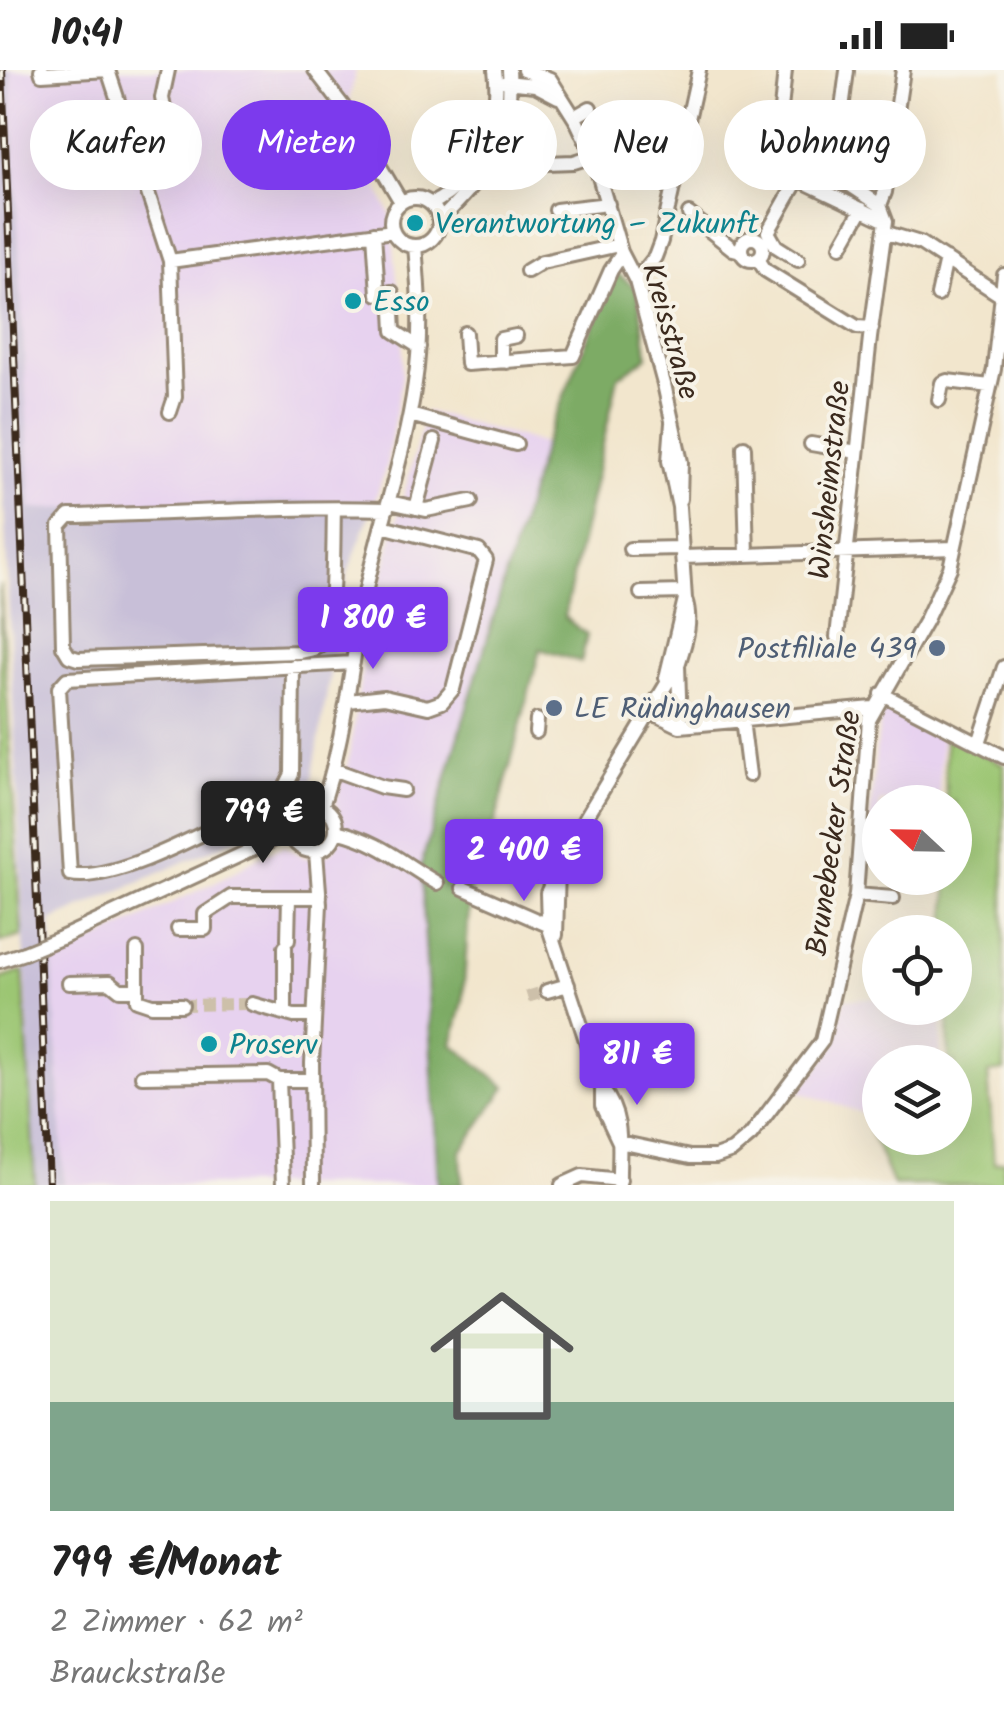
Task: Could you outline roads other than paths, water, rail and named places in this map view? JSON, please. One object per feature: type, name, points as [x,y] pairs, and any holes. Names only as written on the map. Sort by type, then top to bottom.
[{"type":"street","points":[[41,70],[42,74],[108,70],[118,100]]},
{"type":"street","points":[[162,100],[168,70]]},
{"type":"street","points":[[315,70],[337,100]]},
{"type":"street","name":"Kreisstraße","points":[[524,70],[550,79],[577,124]]},
{"type":"street","points":[[636,281],[651,263],[661,241],[699,70]]},
{"type":"street","points":[[782,100],[784,70]]},
{"type":"street","points":[[858,190],[880,205],[903,70]]},
{"type":"street","points":[[843,100],[846,71]]},
{"type":"street","points":[[502,74],[560,98]]},
{"type":"street","points":[[431,204],[444,198],[461,180],[482,149],[492,128],[502,74]]},
{"type":"street","points":[[438,221],[431,204],[417,198],[402,202],[393,212],[393,232],[402,242],[415,246],[434,235],[438,221],[488,168],[507,118],[502,74]]},
{"type":"street","points":[[798,260],[776,246],[768,232],[798,179],[862,209],[1000,294]]},
{"type":"street","points":[[391,184],[402,202]]},
{"type":"street","points":[[146,190],[170,261],[175,397],[170,412]]},
{"type":"street","name":"Kreisstraße","points":[[552,926],[547,894],[558,868],[678,665],[688,622],[679,507],[669,461],[672,423],[636,281],[621,250],[603,190]]},
{"type":"street","points":[[556,210],[608,204]]},
{"type":"street","name":"Winsheimstraße","points":[[838,637],[857,452],[887,227],[880,205]]},
{"type":"street","points":[[841,246],[862,209]]},
{"type":"street","points":[[689,214],[746,258],[758,259]]},
{"type":"street","points":[[170,261],[393,232]]},
{"type":"street","points":[[374,233],[378,294],[392,292],[394,332],[419,347]]},
{"type":"street","points":[[741,251],[744,241],[758,239],[764,251],[758,259]]},
{"type":"street","points":[[322,806],[335,770],[353,663],[410,415],[419,347],[415,246]]},
{"type":"street","points":[[532,272],[542,262],[621,250]]},
{"type":"street","name":"Kreisstraße","points":[[508,362],[576,354],[621,250]]},
{"type":"street","points":[[758,259],[765,270],[857,327],[872,328]]},
{"type":"street","points":[[938,295],[946,259]]},
{"type":"street","name":"Brunebecker Straße","points":[[619,1142],[707,1158],[732,1150],[752,1135],[822,1042],[856,894],[869,720],[942,588],[990,386],[999,371],[1000,294],[1004,275]]},
{"type":"street","points":[[465,333],[467,364],[508,362]]},
{"type":"street","points":[[508,362],[501,356],[501,339],[516,336]]},
{"type":"street","points":[[939,400],[942,383],[947,381],[990,386]]},
{"type":"street","points":[[410,415],[516,444]]},
{"type":"street","points":[[416,508],[434,441]]},
{"type":"street","points":[[810,444],[857,452]]},
{"type":"street","points":[[744,447],[747,555]]},
{"type":"street","points":[[334,508],[330,621],[325,641],[316,648],[299,652],[78,658],[70,656],[63,646],[60,526],[70,516],[388,505],[446,508],[471,501]]},
{"type":"street","points":[[348,700],[384,697],[428,707],[442,702],[453,688],[486,560],[478,550],[382,526]]},
{"type":"street","points":[[630,549],[747,555],[954,548]]},
{"type":"street","points":[[641,593],[685,595]]},
{"type":"street","name":"Kreisstraße","points":[[666,681],[685,595]]},
{"type":"street","points":[[293,666],[292,774],[285,788],[269,801],[154,857],[107,872],[70,874],[59,688],[67,679],[293,666],[353,663]]},
{"type":"street","points":[[678,665],[680,726]]},
{"type":"street","points":[[979,744],[1004,667]]},
{"type":"street","points":[[882,694],[1004,757]]},
{"type":"street","points":[[648,711],[680,726],[873,708]]},
{"type":"street","points":[[742,720],[749,774]]},
{"type":"street","points":[[335,770],[382,787],[404,790]]},
{"type":"street","points":[[312,804],[322,806],[332,814],[336,831],[330,845],[316,852],[298,846],[290,832],[291,821],[296,812],[312,804]]},
{"type":"street","points":[[336,831],[360,837],[400,856],[437,883]]},
{"type":"street","points":[[0,961],[61,938],[290,832]]},
{"type":"street","points":[[314,1185],[313,1016],[320,897],[316,852]]},
{"type":"street","points":[[462,888],[552,926],[602,1090],[602,1106],[619,1142],[614,1182],[582,1176],[562,1185]]},
{"type":"street","points":[[856,894],[894,898]]},
{"type":"street","points":[[178,930],[211,928],[204,914],[231,897],[320,897]]},
{"type":"street","points":[[285,1012],[289,897]]},
{"type":"street","points":[[137,950],[138,1000],[152,1005],[182,1005]]},
{"type":"street","points":[[69,982],[110,982],[120,990],[138,990]]},
{"type":"street","points":[[547,992],[568,986]]},
{"type":"street","points":[[252,1004],[313,1016]]},
{"type":"street","points":[[142,1076],[268,1074],[278,1080],[312,1080]]},
{"type":"street","points":[[278,1080],[283,1185]]},
{"type":"tunnel","points":[[527,997],[547,991]]},
{"type":"tunnel","points":[[182,1005],[252,1004]]},
{"type":"railway","points":[[2,70],[49,1185]]},
{"type":"place","name":"Verantwortung – Zukunft","points":[[415,223]]},
{"type":"place","name":"Esso","points":[[353,301]]},
{"type":"place","name":"Postfiliale 439","points":[[937,648]]},
{"type":"place","name":"LE Rüdinghausen","points":[[554,708]]},
{"type":"place","name":"Proserv","points":[[209,1044]]}]
